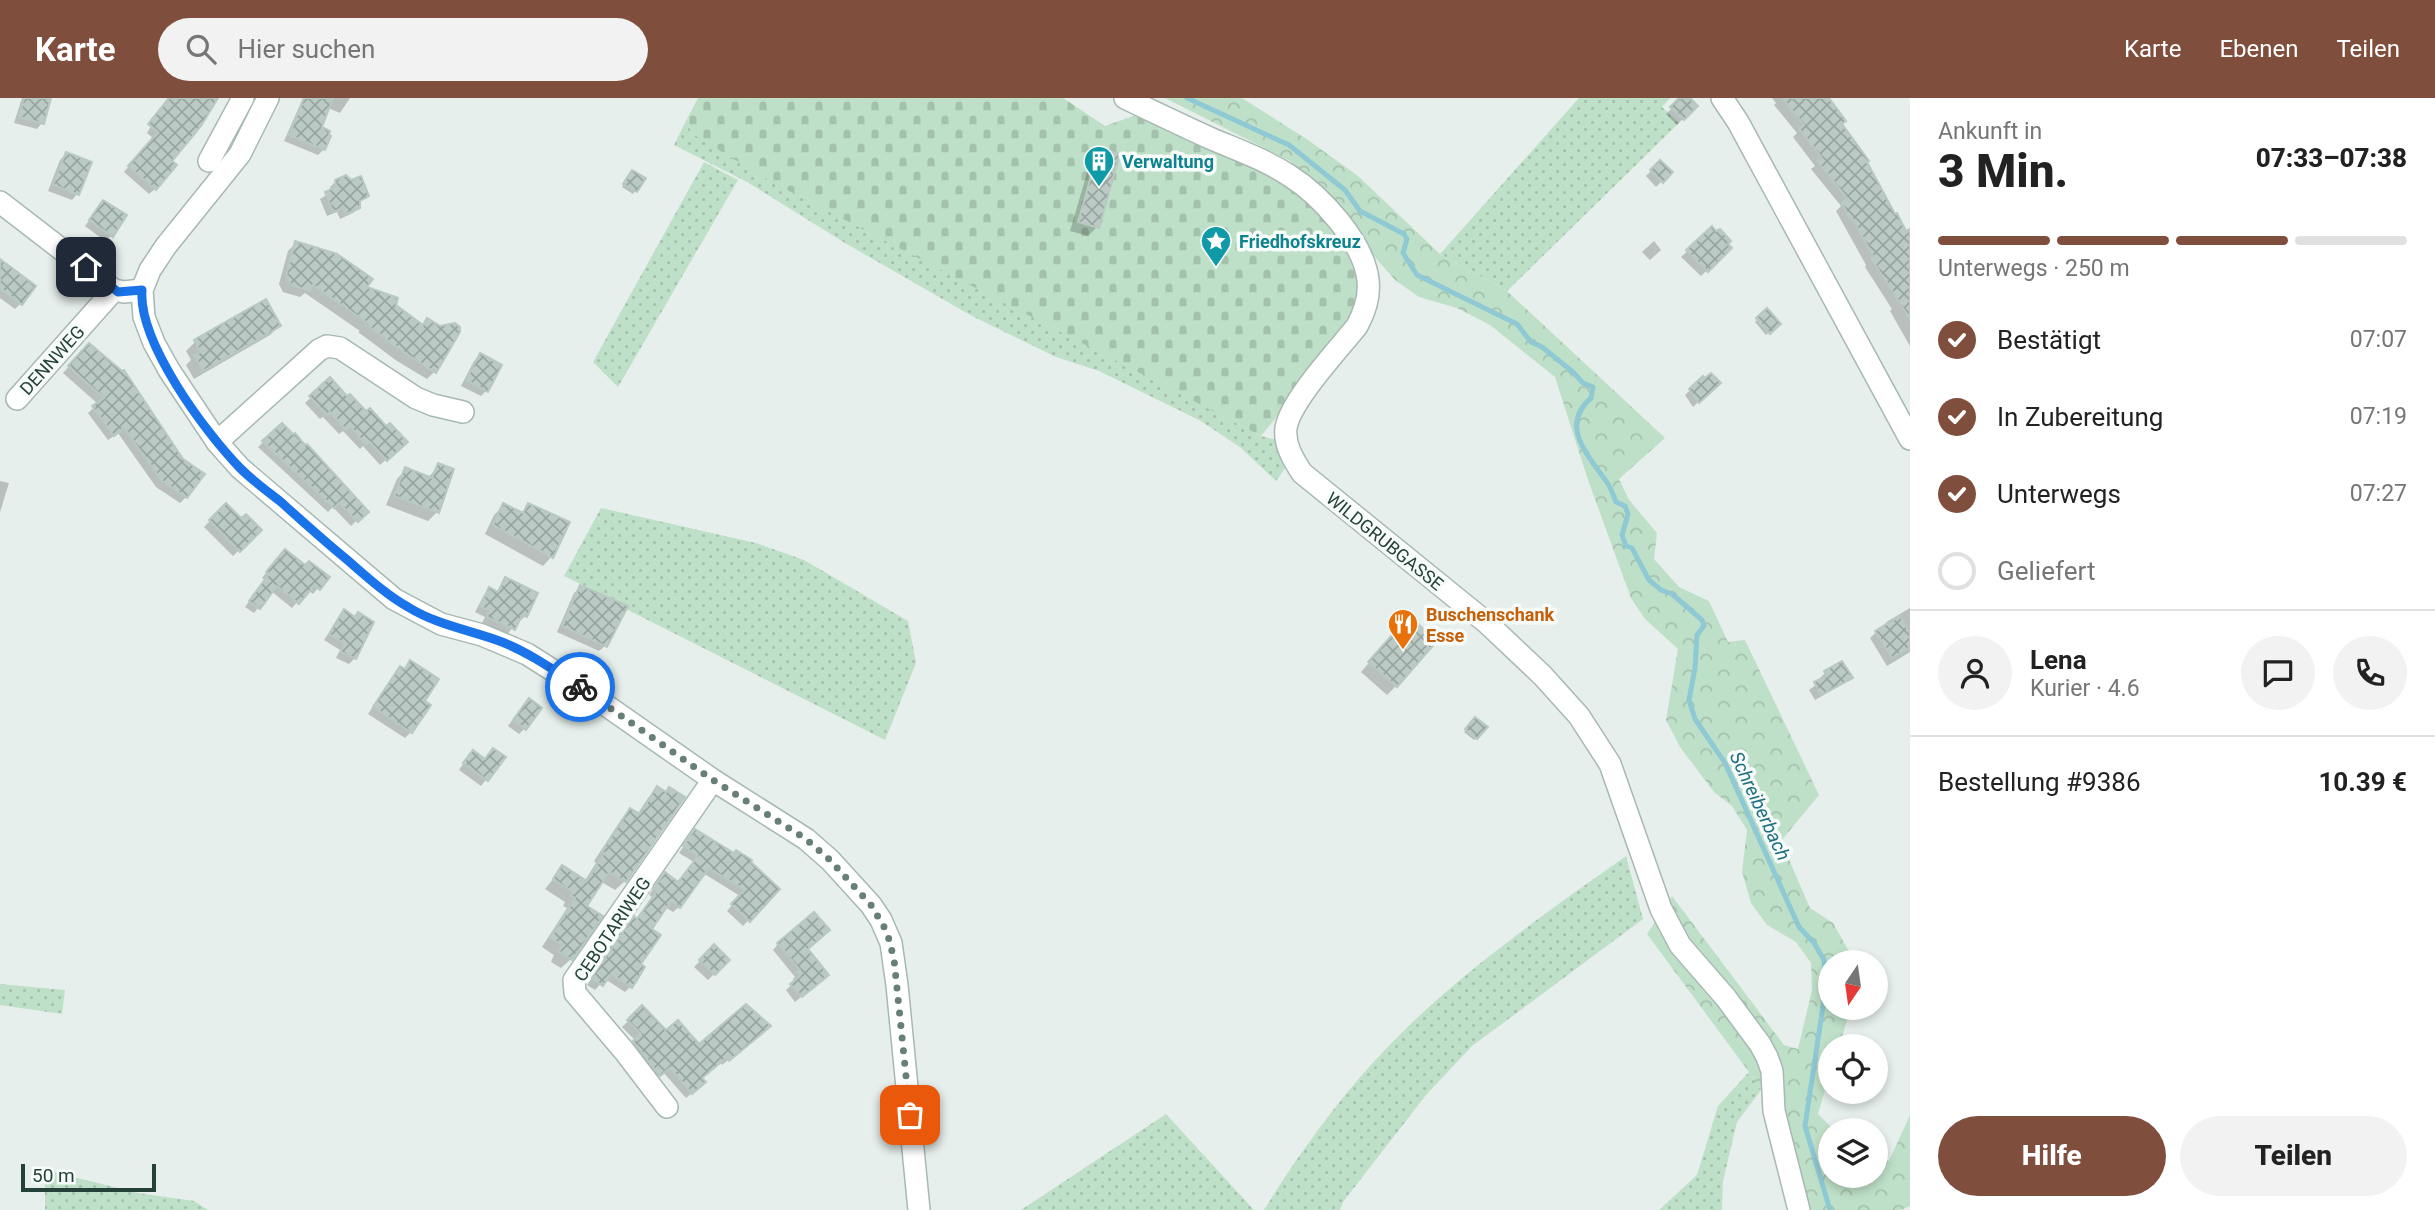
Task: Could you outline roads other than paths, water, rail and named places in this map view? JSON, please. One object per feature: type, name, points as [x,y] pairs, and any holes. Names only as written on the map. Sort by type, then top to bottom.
[{"type":"street","points":[[209,161],[243,98]]},
{"type":"street","points":[[268,98],[240,155],[166,246],[150,270],[142,290],[144,317],[169,370],[217,442],[254,481],[394,599],[442,624],[482,635],[527,654],[587,692],[713,780],[806,839],[871,905],[887,932],[897,985],[919,1210]]},
{"type":"street","name":"WILDGRUBGASSE","points":[[1125,98],[1291,176],[1319,200],[1352,239],[1368,279],[1364,313],[1357,326],[1293,408],[1286,428],[1289,452],[1302,472],[1487,623],[1543,676],[1580,716],[1611,764],[1661,909],[1680,945],[1726,998],[1767,1057],[1772,1071],[1774,1111],[1799,1210]]},
{"type":"street","points":[[1722,98],[1738,122],[1910,439]]},
{"type":"street","points":[[0,202],[114,290],[142,290]]},
{"type":"street","name":"DENNWEG","points":[[17,399],[114,290]]},
{"type":"street","points":[[217,442],[327,346],[340,348],[416,398],[463,412]]},
{"type":"street","name":"CEBOTARIWEG","points":[[667,1107],[575,993],[573,985],[713,780]]},
{"type":"waterway","name":"Schreiberbach","points":[[1187,98],[1289,145],[1345,190],[1360,211],[1404,234],[1407,239],[1403,253],[1417,275],[1517,324],[1531,342],[1542,347],[1583,383],[1593,387],[1591,398],[1577,419],[1580,440],[1616,502],[1625,506],[1628,514],[1622,535],[1626,546],[1632,548],[1649,580],[1661,590],[1672,594],[1702,620],[1704,626],[1697,635],[1689,700],[1695,719],[1725,763],[1799,927],[1814,943],[1824,960],[1826,986],[1805,1126],[1830,1210]]},
{"type":"place","name":"Verwaltung","points":[[1099,188]]},
{"type":"place","name":"Friedhofskreuz","points":[[1216,268]]},
{"type":"place","name":"Buschenschank Esse","points":[[1403,651]]}]
